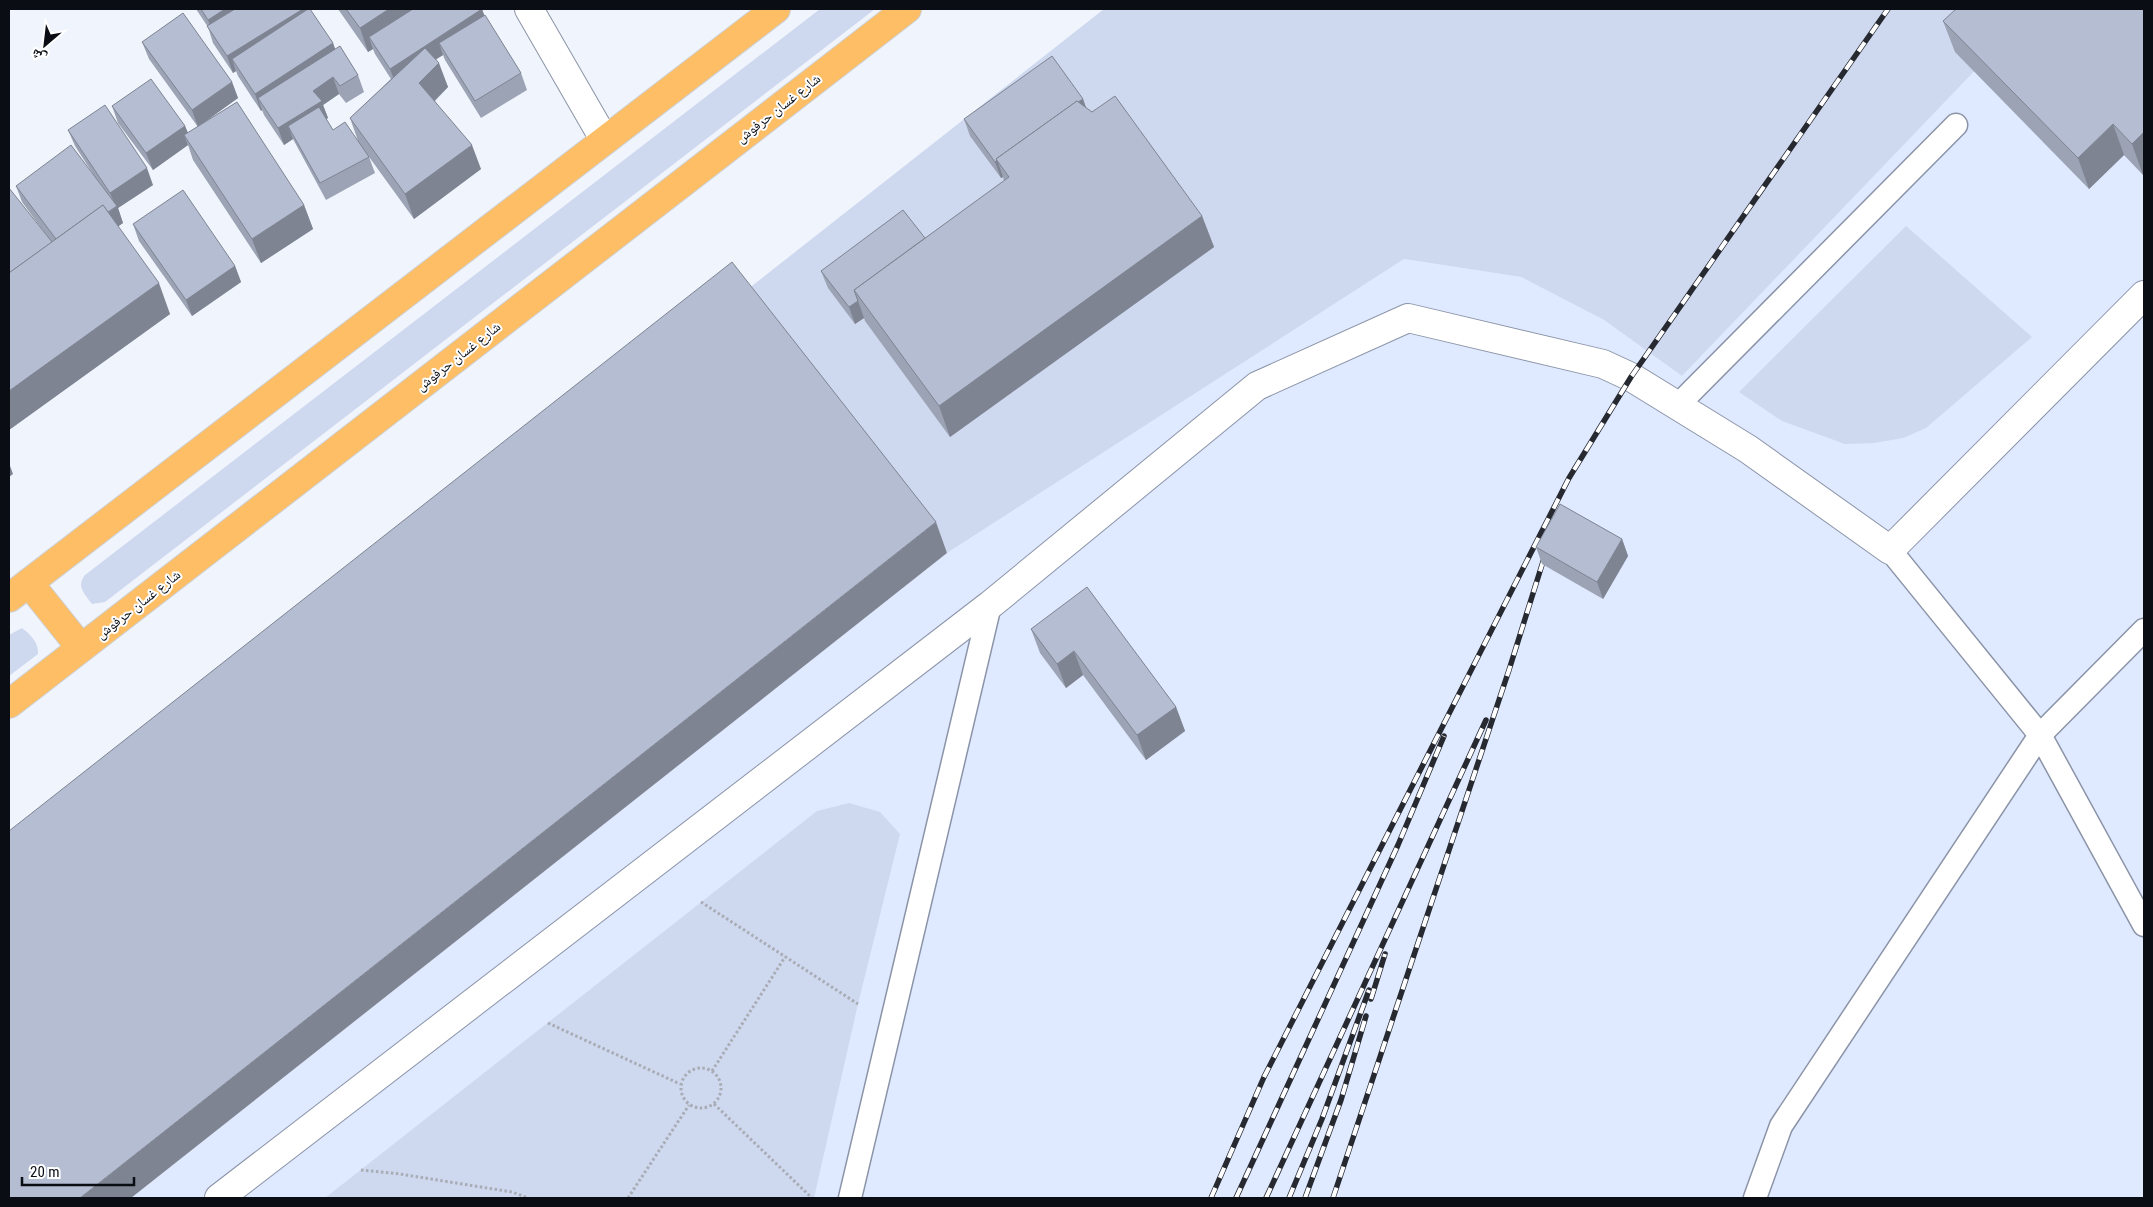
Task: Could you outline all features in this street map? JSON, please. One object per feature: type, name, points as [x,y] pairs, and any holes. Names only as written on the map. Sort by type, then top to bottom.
[{"type":"main road","points":[[80,648],[19,591],[604,139],[776,9]]},
{"type":"main road","name":"شارع غسان حرفوش","points":[[9,704],[907,9]]},
{"type":"street","points":[[529,9],[604,139]]},
{"type":"street","points":[[220,1198],[990,605],[1257,386],[1408,318],[1603,364],[1631,377],[1748,449],[1890,550],[2144,296]]},
{"type":"lane","points":[[1677,406],[1956,125]]},
{"type":"lane","points":[[1890,550],[2040,735],[2144,925]]},
{"type":"lane","points":[[850,1198],[990,605]]},
{"type":"lane","points":[[1755,1198],[1781,1126],[2040,735],[2144,630]]},
{"type":"path","points":[[701,902],[858,1004]]},
{"type":"path","points":[[712,1071],[785,957]]},
{"type":"path","points":[[548,1023],[680,1084]]},
{"type":"path","points":[[706,1068],[712,1071],[720,1082],[720,1096],[714,1104],[698,1109],[689,1105],[682,1098],[680,1084],[687,1073],[692,1070],[706,1068]]},
{"type":"path","points":[[714,1104],[812,1198]]},
{"type":"path","points":[[628,1198],[689,1105]]},
{"type":"path","points":[[361,1170],[400,1174],[512,1192],[528,1198]]},
{"type":"shaded area","points":[[820,9],[875,9],[105,602],[92,604],[81,586],[85,575]]},
{"type":"shaded area","points":[[1104,9],[2034,9],[1682,376],[1604,320],[1521,277],[1404,259],[947,553],[743,293]]},
{"type":"shaded area","points":[[2034,9],[2144,9],[2144,1198],[131,1198],[947,553],[1404,259],[1521,277],[1604,320],[1682,376]]},
{"type":"shaded area","points":[[1906,226],[2032,337],[1926,428],[1903,438],[1874,443],[1845,444],[1782,421],[1739,392]]},
{"type":"shaded area","points":[[22,628],[31,636],[38,654],[9,676],[9,635]]},
{"type":"shaded area","points":[[849,803],[880,812],[900,834],[858,1004],[814,1198],[325,1198],[817,811]]},
{"type":"building","points":[[201,9],[225,9],[208,20]]},
{"type":"building","points":[[235,9],[303,9],[227,56],[207,26]]},
{"type":"building","points":[[310,9],[333,43],[255,94],[232,59]]},
{"type":"building","points":[[346,9],[389,9],[360,28]]},
{"type":"building","points":[[413,9],[482,9],[390,69],[369,37]]},
{"type":"building","points":[[1956,9],[2144,9],[2144,132],[2132,144],[2113,124],[2078,158],[1943,21]]},
{"type":"building","points":[[183,13],[232,82],[192,110],[142,42]]},
{"type":"building","points":[[485,15],[521,73],[475,101],[439,43]]},
{"type":"building","points":[[340,46],[358,75],[340,86],[333,77],[313,91],[322,101],[278,128],[258,98]]},
{"type":"building","points":[[425,48],[439,63],[419,83],[472,145],[405,194],[350,118]]},
{"type":"building","points":[[1052,56],[1083,99],[1077,101],[996,159],[995,162],[964,119]]},
{"type":"building","points":[[151,79],[185,126],[146,153],[112,106]]},
{"type":"building","points":[[1115,96],[1202,216],[939,406],[854,290],[1009,177],[996,159],[1077,101],[1092,112]]},
{"type":"building","points":[[237,102],[304,205],[252,239],[184,135]]},
{"type":"building","points":[[105,105],[147,168],[110,193],[68,130]]},
{"type":"building","points":[[319,107],[333,130],[345,122],[369,157],[320,183],[288,126]]},
{"type":"building","points":[[71,145],[117,206],[108,212],[103,205],[56,239],[16,186]]},
{"type":"building","points":[[9,188],[52,242],[9,273]]},
{"type":"building","points":[[183,190],[235,266],[186,300],[133,224]]},
{"type":"building","points":[[103,205],[159,283],[9,391],[9,273]]},
{"type":"building","points":[[903,210],[925,238],[854,290],[858,301],[849,307],[821,271]]},
{"type":"building","points":[[732,262],[936,522],[80,1198],[9,1198],[9,831]]},
{"type":"building","points":[[1560,504],[1622,539],[1597,582],[1536,547]]},
{"type":"building","points":[[1087,587],[1176,707],[1137,735],[1074,651],[1057,664],[1031,629]]},
{"type":"railway","points":[[1211,1198],[1264,1077],[1569,478],[1631,377],[1888,9]]},
{"type":"railway","points":[[1333,1198],[1509,670],[1546,552]]},
{"type":"railway","points":[[1266,1198],[1486,720]]},
{"type":"railway","points":[[1236,1198],[1398,845],[1444,736]]},
{"type":"railway","points":[[1371,999],[1385,954]]},
{"type":"railway","points":[[1289,1198],[1322,1119],[1369,990]]},
{"type":"railway","points":[[1305,1198],[1341,1100],[1366,1016]]}]
